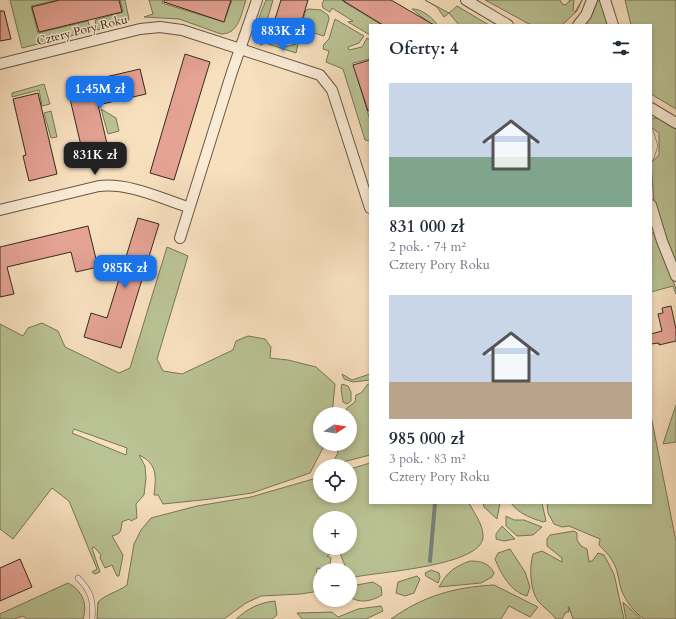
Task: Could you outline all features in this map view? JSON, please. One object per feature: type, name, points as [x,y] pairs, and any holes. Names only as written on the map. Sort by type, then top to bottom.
[{"type":"street","points":[[180,238],[188,207],[257,0]]},
{"type":"street","points":[[466,0],[506,24]]},
{"type":"street","points":[[579,24],[586,15],[592,0]]},
{"type":"street","points":[[605,0],[613,24]]},
{"type":"street","name":"Cztery Pory Roku","points":[[0,64],[153,27],[182,30],[320,75],[332,90],[369,205]]},
{"type":"street","points":[[652,109],[676,123]]},
{"type":"street","points":[[0,210],[99,186],[113,185],[127,187],[188,207]]},
{"type":"street","points":[[652,208],[662,241],[676,276]]},
{"type":"lane","points":[[652,136],[655,146],[652,155]]},
{"type":"lane","points":[[78,578],[90,591],[92,598],[92,619]]},
{"type":"green space","points":[[10,0],[58,0],[31,6],[38,33],[88,21],[91,31],[22,48]]},
{"type":"green space","points":[[120,0],[125,0],[129,19],[127,23],[97,30],[95,20],[123,12]]},
{"type":"green space","points":[[149,0],[163,0],[162,3],[224,22],[232,0],[246,0],[241,17],[236,27],[232,31],[221,34],[179,19],[144,17],[153,14]]},
{"type":"green space","points":[[266,0],[273,0],[265,27],[270,40],[285,47],[296,44],[298,35],[299,39],[296,53],[265,43],[261,45],[258,40],[256,29]]},
{"type":"green space","points":[[324,0],[344,0],[344,2],[380,24],[369,24],[369,34],[348,22],[353,21],[332,8],[330,12],[323,8],[322,4]]},
{"type":"green space","points":[[425,0],[449,13],[444,17],[437,7]]},
{"type":"green space","points":[[485,0],[560,0],[562,4],[566,5],[570,0],[574,0],[573,10],[575,12],[582,0],[577,11],[563,24],[529,24]]},
{"type":"green space","points":[[597,0],[601,0],[609,24],[586,24],[593,13]]},
{"type":"green space","points":[[625,0],[676,0],[676,109],[652,95],[652,24],[631,24]]},
{"type":"green space","points":[[457,6],[487,24],[458,24],[449,13]]},
{"type":"green space","points":[[412,9],[419,10],[426,14],[433,19],[436,24],[431,24]]},
{"type":"green space","points":[[306,10],[321,10],[328,15],[329,19],[324,36],[300,29]]},
{"type":"green space","points":[[335,19],[364,36],[359,43],[348,47],[349,50],[362,47],[367,38],[369,39],[369,59],[353,63],[369,117],[369,141],[365,140],[343,69],[326,62],[329,51],[323,49],[324,44],[329,39]]},
{"type":"green space","points":[[44,84],[50,104],[42,106],[39,90],[12,97],[12,93]]},
{"type":"green space","points":[[101,109],[116,118],[119,131],[108,134]]},
{"type":"green space","points":[[51,111],[57,137],[51,138],[44,113]]},
{"type":"green space","points":[[658,118],[676,129],[676,265],[654,203],[652,162],[659,155],[659,133],[652,128],[652,119]]},
{"type":"green space","points":[[652,233],[655,233],[676,289],[676,294],[673,286],[652,292]]},
{"type":"green space","points":[[167,247],[188,256],[157,359],[163,371],[182,374],[233,350],[236,341],[248,336],[265,339],[271,347],[270,358],[288,360],[316,367],[335,384],[333,407],[313,407],[313,451],[321,451],[317,459],[313,459],[313,467],[310,473],[252,493],[163,504],[158,495],[154,495],[155,477],[153,467],[139,455],[145,466],[146,478],[144,495],[136,504],[137,518],[131,521],[129,519],[122,522],[120,532],[112,536],[123,555],[119,576],[117,576],[112,565],[105,568],[100,558],[101,555],[94,547],[92,548],[100,572],[95,574],[92,572],[97,569],[69,501],[52,488],[13,539],[0,529],[0,324],[23,336],[28,328],[42,323],[58,331],[65,347],[119,373],[130,368]],"holes":[[[74,429],[127,448],[126,455],[72,433]]]},
{"type":"green space","points":[[342,374],[352,380],[369,374],[369,380],[353,382],[344,379]]},
{"type":"green space","points":[[342,384],[348,386],[351,392],[351,401],[347,404],[343,402],[341,389]]},
{"type":"green space","points":[[369,384],[369,455],[354,459],[334,459],[338,451],[357,451],[357,407],[348,407],[355,402],[356,395],[361,393]]},
{"type":"green space","points":[[676,405],[676,442],[663,444]]},
{"type":"green space","points":[[652,421],[676,541],[676,619],[644,619],[640,616],[630,606],[625,597],[621,589],[616,568],[611,558],[599,545],[600,539],[569,526],[562,527],[554,524],[548,513],[547,504],[652,504]]},
{"type":"green space","points":[[369,463],[369,504],[470,504],[480,523],[483,536],[479,546],[467,554],[449,561],[406,570],[357,577],[357,563],[344,563],[341,555],[357,555],[357,511],[313,511],[313,555],[328,555],[327,556],[331,558],[330,563],[313,563],[313,592],[261,596],[246,603],[224,619],[97,619],[98,602],[127,585],[134,544],[141,530],[151,518],[197,506],[251,497],[313,479],[313,503],[357,503],[357,467]]},
{"type":"green space","points":[[483,504],[500,504],[497,519],[484,507]]},
{"type":"green space","points":[[512,504],[542,504],[546,521],[543,522],[534,519],[514,507]]},
{"type":"green space","points":[[506,516],[514,520],[524,520],[542,527],[533,535],[517,536],[506,526]]},
{"type":"green space","points":[[502,526],[515,539],[504,541],[496,539],[496,534]]},
{"type":"green space","points":[[574,531],[577,533],[577,540],[581,546],[587,549],[589,562],[593,560],[598,553],[604,555],[614,574],[624,619],[573,619],[568,607],[569,612],[566,612],[562,619],[556,619],[535,596],[531,578],[533,554],[542,551],[562,562],[562,558],[547,546],[547,539],[550,535]]},
{"type":"green space","points":[[510,549],[525,572],[530,587],[527,596],[516,591],[507,582],[495,559],[498,553]]},
{"type":"green space","points":[[470,561],[478,561],[490,567],[494,573],[492,577],[481,583],[439,587],[445,577],[452,571],[460,565]]},
{"type":"green space","points":[[431,570],[439,573],[440,577],[438,583],[426,576],[425,573]]},
{"type":"green space","points":[[417,576],[420,579],[414,593],[405,596],[396,593],[398,582]]},
{"type":"green space","points":[[373,582],[381,587],[382,595],[366,601],[357,600],[357,585]]},
{"type":"green space","points":[[68,583],[77,589],[83,598],[85,608],[83,619],[27,619],[23,616],[14,619],[0,619],[0,614]]},
{"type":"green space","points":[[494,585],[538,607],[530,617],[509,606],[501,619],[391,619],[415,604],[440,594],[466,588]]},
{"type":"green space","points":[[275,601],[277,615],[272,619],[236,619],[254,607]]},
{"type":"green space","points":[[623,602],[641,619],[626,619]]},
{"type":"green space","points":[[381,606],[383,611],[366,619],[302,619],[297,613],[332,612],[338,617],[358,609]]},
{"type":"building","points":[[60,0],[119,0],[122,12],[39,32],[32,7]]},
{"type":"building","points":[[164,0],[231,0],[224,22],[164,2]]},
{"type":"building","points":[[281,0],[308,0],[296,40],[271,32]]},
{"type":"building","points":[[342,0],[391,0],[432,24],[381,24]]},
{"type":"building","points":[[0,11],[4,11],[11,39],[0,41]]},
{"type":"building","points":[[185,54],[210,62],[174,180],[150,173]]},
{"type":"building","points":[[369,60],[368,111],[353,65]]},
{"type":"building","points":[[140,69],[146,94],[98,105],[111,161],[86,167],[67,86]]},
{"type":"building","points":[[38,93],[57,174],[29,181],[23,156],[26,155],[13,99]]},
{"type":"building","points":[[138,218],[159,224],[121,348],[84,337],[91,313],[107,318]]},
{"type":"building","points":[[88,226],[98,267],[76,272],[71,252],[7,267],[14,294],[0,297],[0,247]]},
{"type":"building","points":[[671,306],[676,329],[676,341],[659,345],[659,343],[652,344],[652,334],[662,331],[658,314],[663,313],[662,308]]},
{"type":"building","points":[[20,559],[32,587],[0,601],[0,568]]},
{"type":"waterway","points":[[430,561],[435,504]]}]
